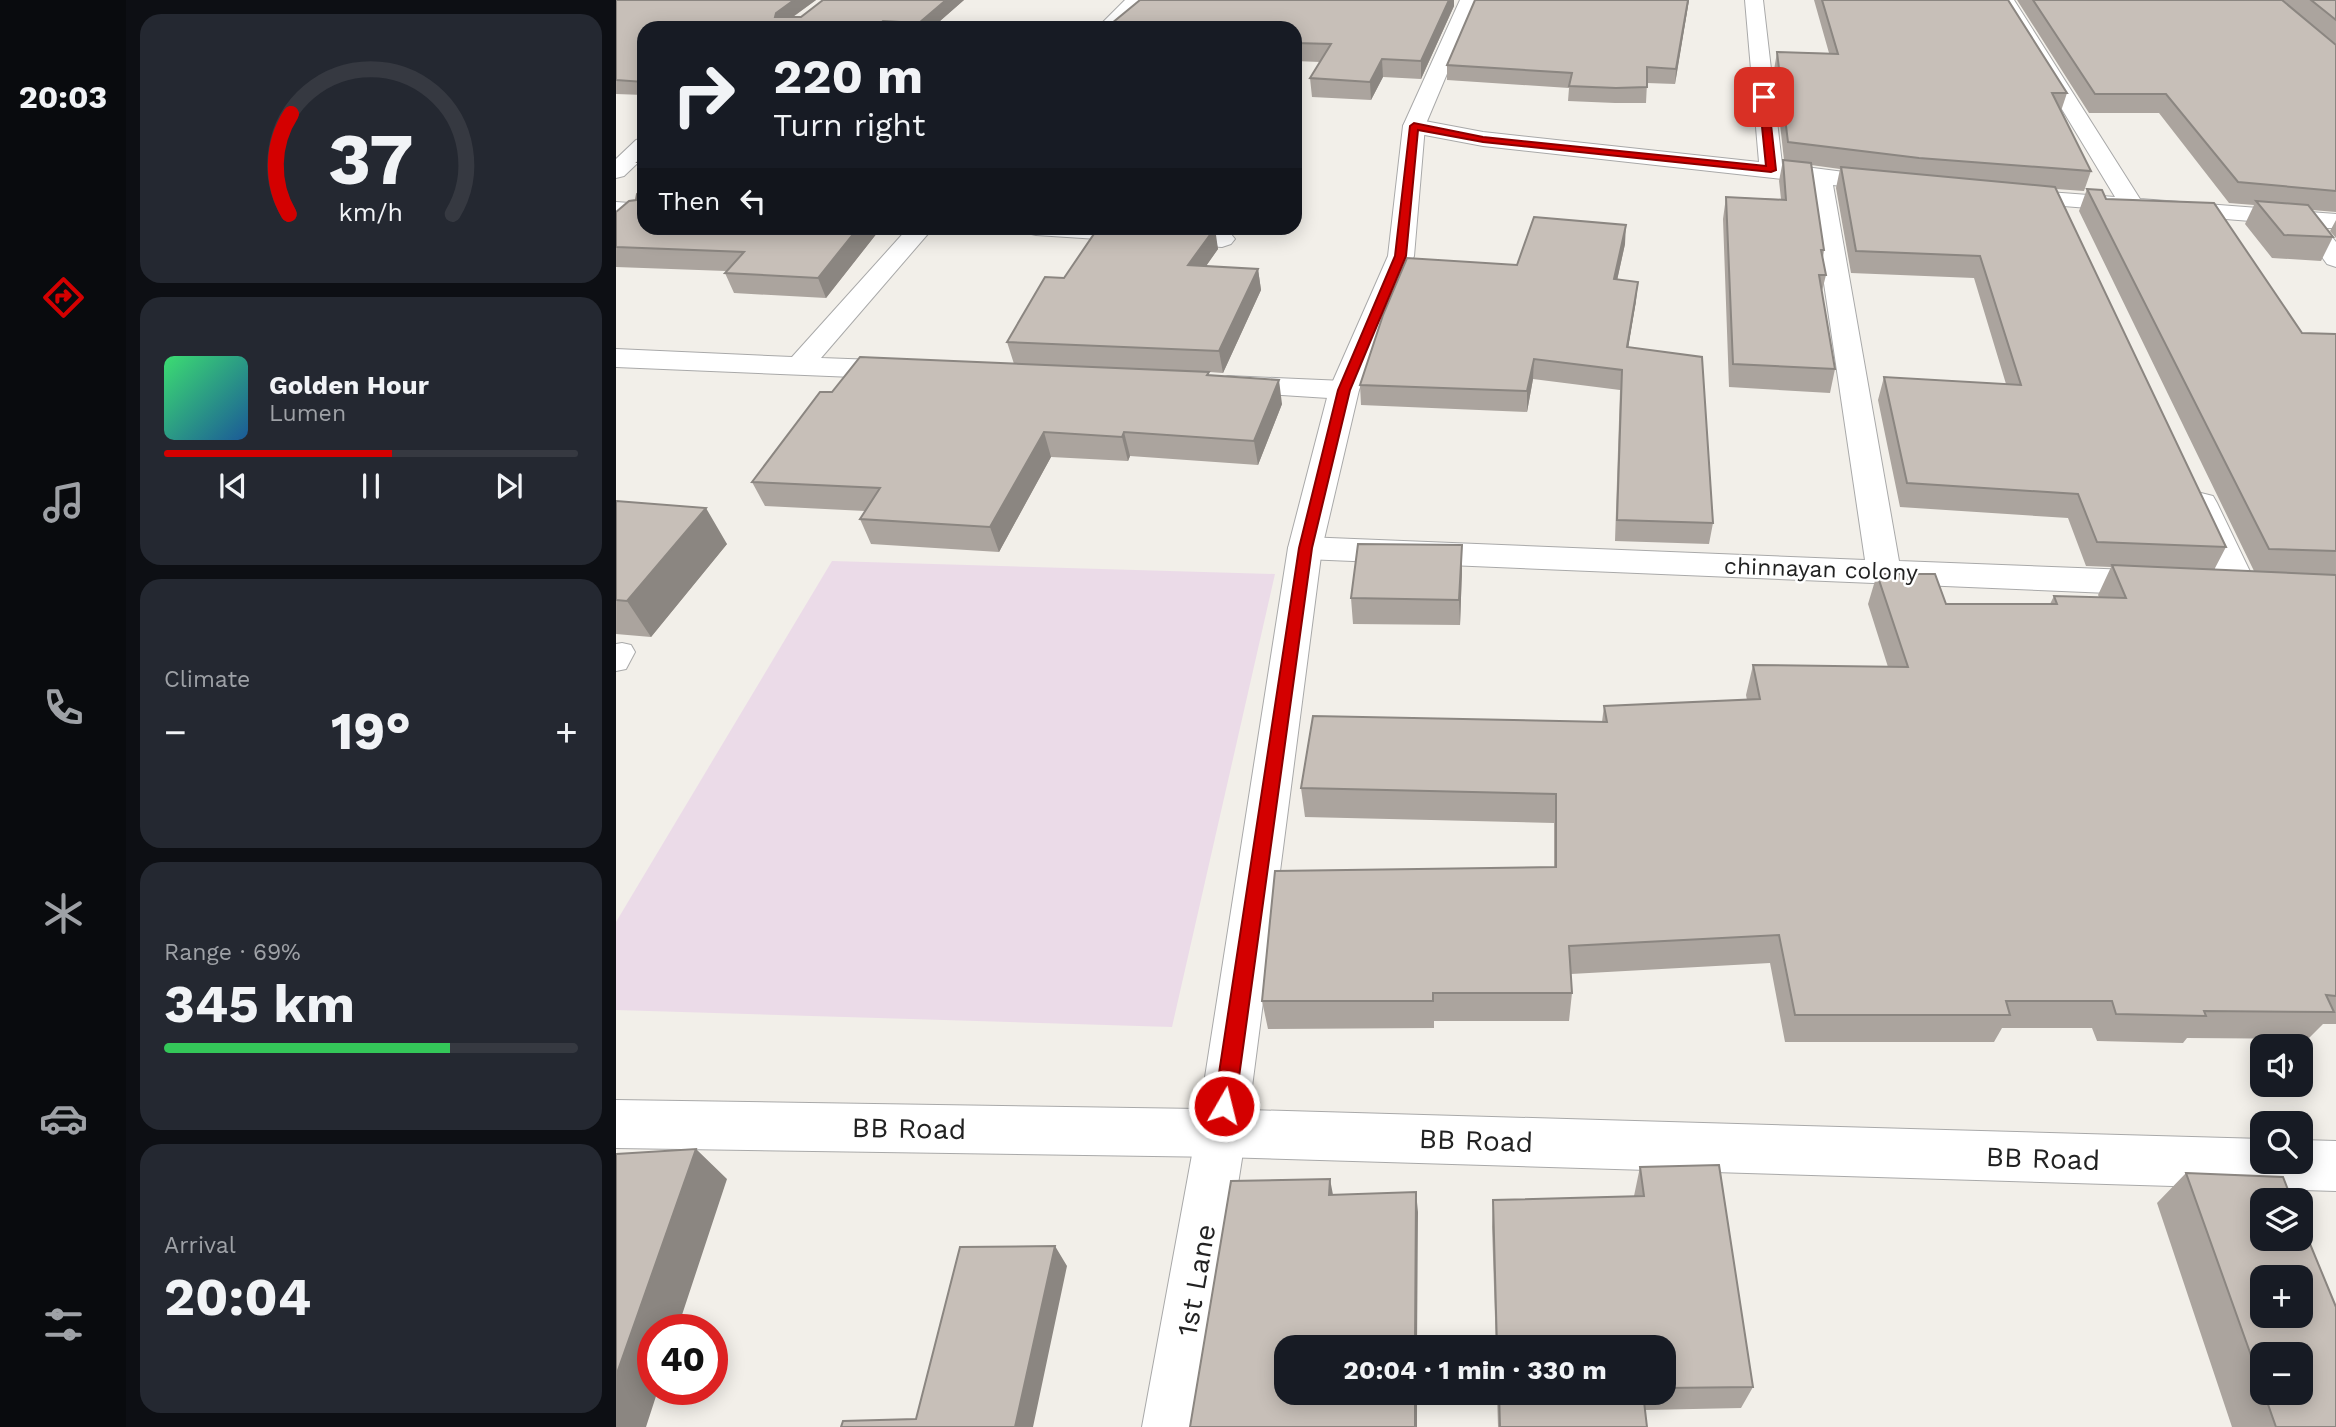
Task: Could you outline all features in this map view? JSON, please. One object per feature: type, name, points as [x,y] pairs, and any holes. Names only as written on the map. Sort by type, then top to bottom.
[{"type":"street","points":[[1114,21],[1135,0]]},
{"type":"street","name":"1st Lane","points":[[1171,1427],[1221,1133],[1306,548],[1344,390],[1401,256],[1414,126],[1469,0]]},
{"type":"street","points":[[1754,0],[1771,170]]},
{"type":"street","points":[[2005,0],[2132,205]]},
{"type":"street","points":[[1414,126],[1483,139],[1914,188]]},
{"type":"street","points":[[616,171],[637,152]]},
{"type":"street","points":[[1819,177],[1884,572]]},
{"type":"street","points":[[1993,194],[2065,212],[2132,205],[2336,222]]},
{"type":"street","points":[[616,209],[637,210]]},
{"type":"street","points":[[2307,220],[2336,259]]},
{"type":"street","points":[[800,365],[915,235]]},
{"type":"street","points":[[1154,235],[1222,239]]},
{"type":"street","points":[[616,358],[926,371]]},
{"type":"street","points":[[1205,384],[1344,390]]},
{"type":"street","name":"chinnayan colony","points":[[1306,548],[2254,587],[2188,474]]},
{"type":"street","name":"BB Road","points":[[616,1124],[1221,1133],[2336,1167]]},
{"type":"shaded area","points":[[832,561],[1275,574],[1172,1027],[616,1010],[616,922]]},
{"type":"building","points":[[616,0],[794,0],[776,13],[775,17],[801,17],[823,0],[946,0],[921,21],[637,21],[637,82],[616,80]]},
{"type":"building","points":[[1140,0],[1449,0],[1421,61],[1382,59],[1370,82],[1310,78],[1331,44],[1302,43],[1302,21],[1114,21]]},
{"type":"building","points":[[1475,0],[1688,0],[1676,69],[1647,67],[1647,87],[1616,88],[1569,86],[1572,73],[1447,65]]},
{"type":"building","points":[[1822,0],[2008,0],[2067,93],[2052,93],[2091,171],[1919,158],[1788,142],[1777,52],[1838,54]]},
{"type":"building","points":[[2033,0],[2282,0],[2336,45],[2336,191],[2238,182],[2166,94],[2095,94]]},
{"type":"building","points":[[2311,0],[2336,0],[2336,20]]},
{"type":"building","points":[[1783,160],[1811,163],[1826,275],[1819,275],[1835,369],[1733,364],[1726,197],[1786,200]]},
{"type":"building","points":[[1841,167],[2055,187],[2226,547],[2097,542],[2078,494],[1907,483],[1884,377],[2021,385],[1980,256],[1856,251]]},
{"type":"building","points":[[2087,189],[2102,190],[2106,199],[2214,203],[2302,333],[2336,334],[2336,551],[2269,549]]},
{"type":"building","points":[[637,194],[637,235],[852,235],[818,278],[725,273],[744,252],[616,247],[616,212],[629,201],[636,200]]},
{"type":"building","points":[[2256,201],[2308,205],[2333,237],[2284,235]]},
{"type":"building","points":[[1534,217],[1626,225],[1614,279],[1638,282],[1627,347],[1702,357],[1713,523],[1617,520],[1622,370],[1534,359],[1527,391],[1360,385],[1383,315],[1407,258],[1517,265]]},
{"type":"building","points":[[1093,235],[1210,235],[1188,265],[1258,269],[1219,351],[1007,342],[1045,277],[1064,278]]},
{"type":"building","points":[[860,357],[1209,372],[1207,375],[1279,380],[1254,441],[1124,432],[1122,437],[1044,432],[990,527],[860,519],[880,488],[752,482],[820,392],[832,392]]},
{"type":"building","points":[[616,501],[706,508],[627,601],[616,600]]},
{"type":"building","points":[[1358,544],[1462,545],[1459,600],[1351,598]]},
{"type":"building","points":[[2112,565],[2336,575],[2336,996],[2326,995],[2334,1012],[2204,1011],[2206,1016],[2116,1014],[2112,1001],[2006,1001],[2010,1015],[1795,1015],[1779,935],[1569,946],[1572,993],[1433,993],[1433,1001],[1262,1001],[1275,871],[1556,867],[1556,794],[1301,788],[1313,716],[1607,722],[1604,706],[1760,699],[1753,665],[1908,667],[1877,574],[1935,574],[1946,604],[2057,604],[2054,596],[2126,598]]},
{"type":"building","points":[[696,1149],[616,1376],[616,1154]]},
{"type":"building","points":[[1719,1165],[1753,1387],[1676,1388],[1676,1335],[1497,1335],[1493,1200],[1644,1196],[1640,1167]]},
{"type":"building","points":[[2186,1173],[2283,1177],[2287,1188],[2250,1188],[2250,1251],[2313,1251],[2336,1307],[2336,1427],[2276,1427],[2268,1405],[2313,1405],[2313,1342],[2250,1342],[2250,1353]]},
{"type":"building","points":[[1330,1179],[1329,1195],[1416,1192],[1415,1335],[1274,1335],[1274,1405],[1415,1405],[1415,1427],[1190,1427],[1231,1181]]},
{"type":"building","points":[[1055,1246],[1015,1427],[841,1427],[843,1421],[916,1419],[960,1247]]},
{"type":"building","points":[[1499,1405],[1644,1405],[1647,1427],[1500,1427]]},
{"type":"route","points":[[1224,1106],[1306,548],[1344,390],[1401,256],[1414,126],[1483,139],[1771,170],[1764,97]]}]
